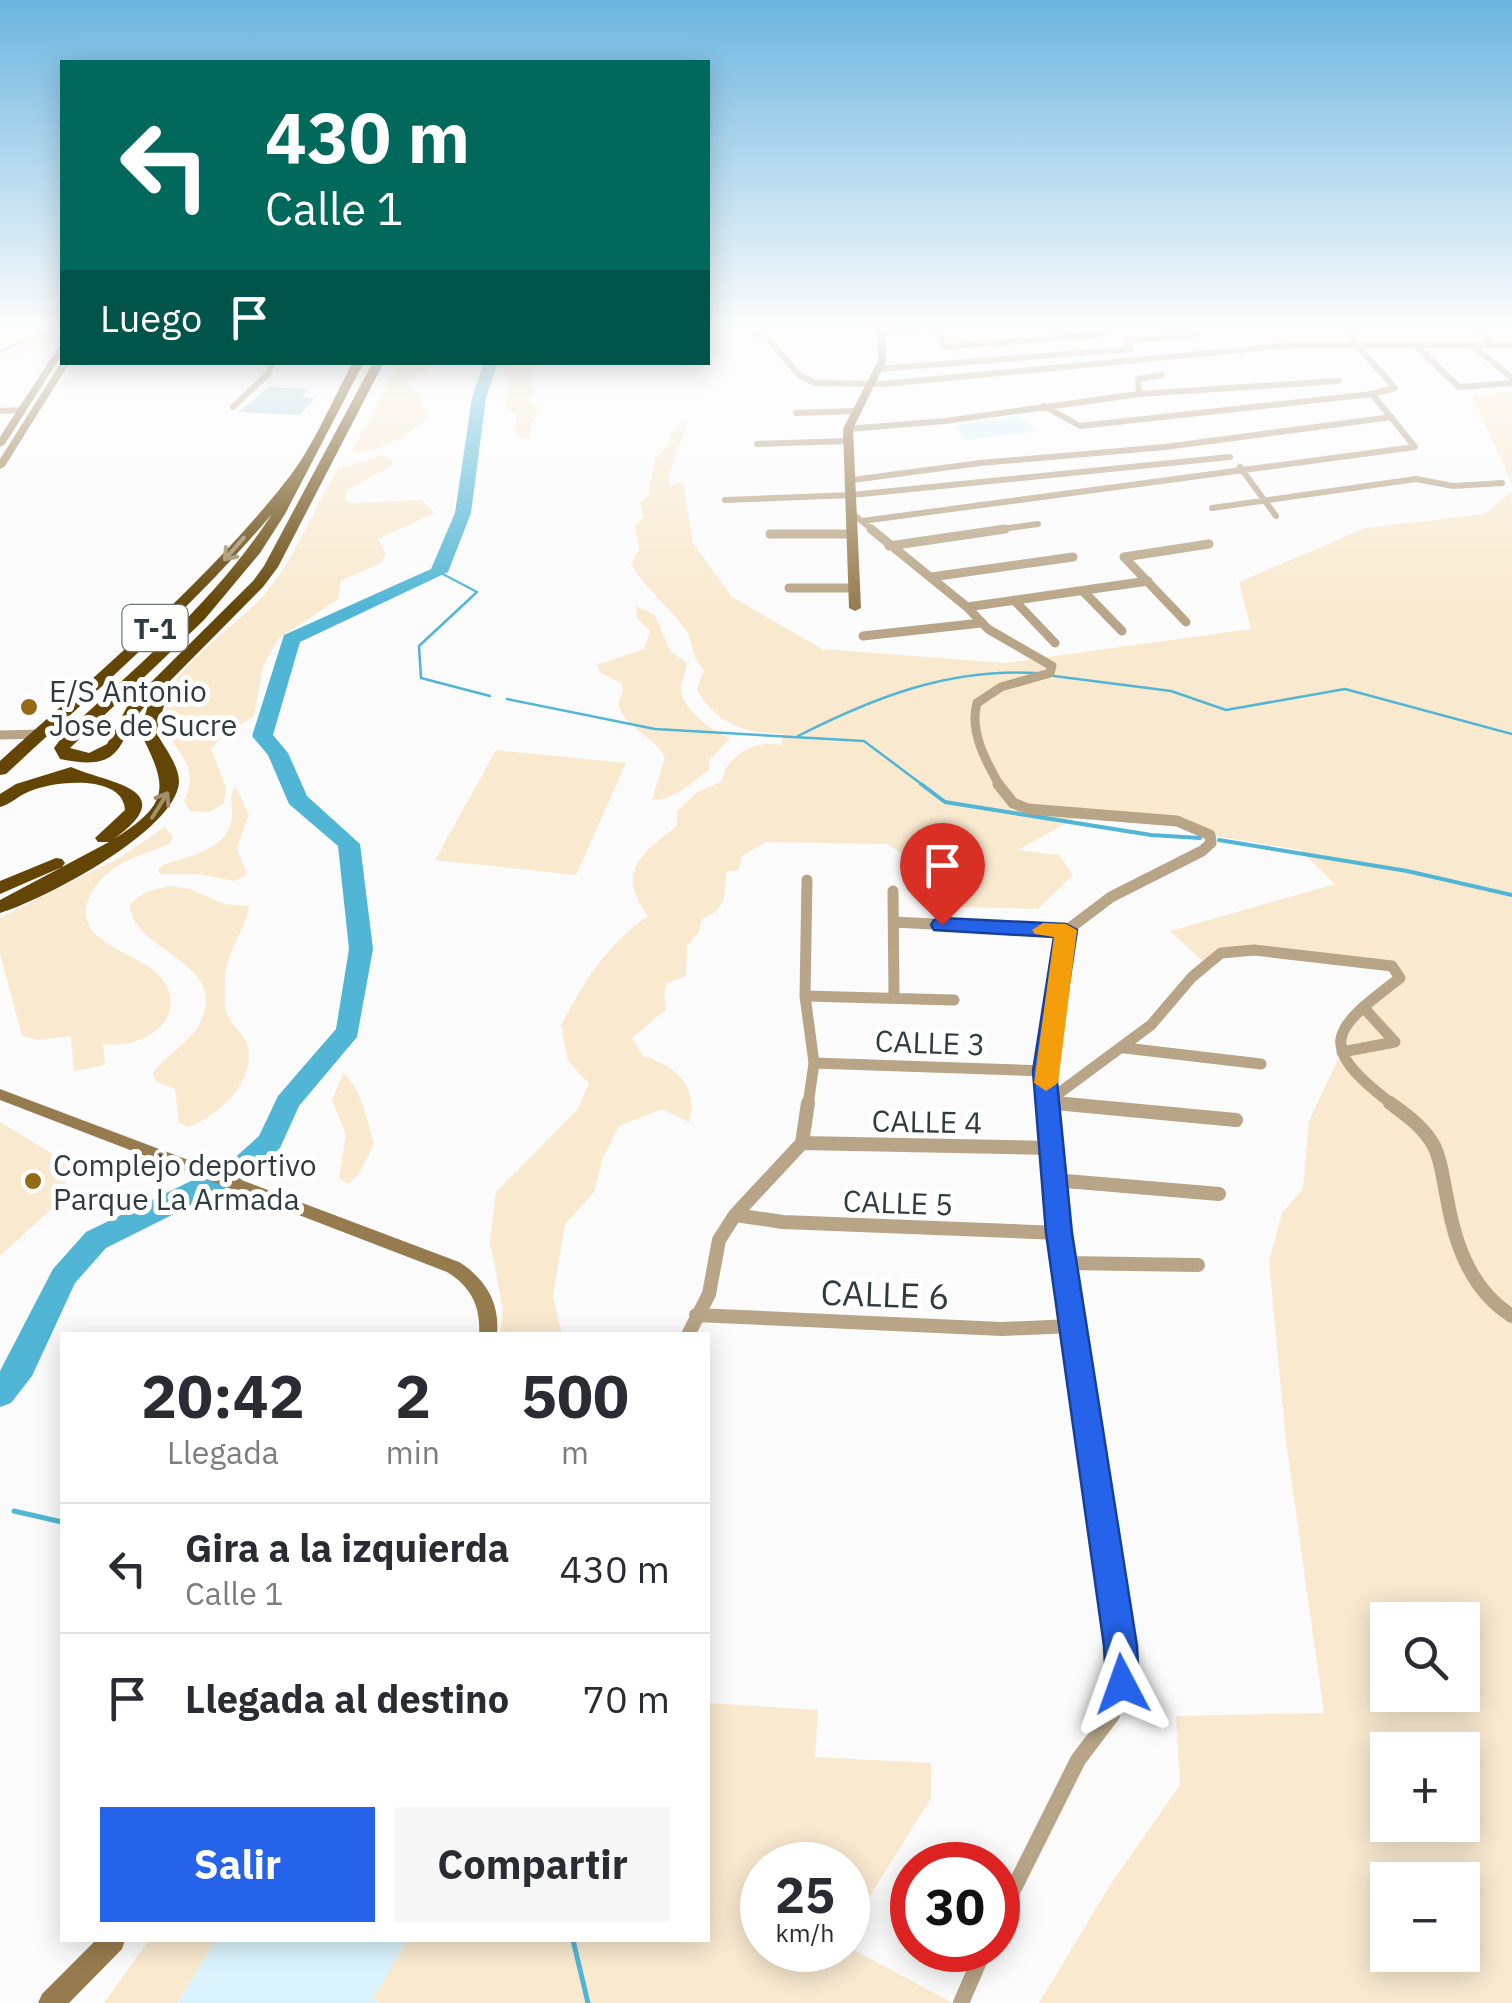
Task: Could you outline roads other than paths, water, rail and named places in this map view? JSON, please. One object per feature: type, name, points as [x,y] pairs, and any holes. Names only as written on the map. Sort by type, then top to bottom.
[{"type":"highway","name":"T-1","points":[[0,770],[209,577],[298,475],[328,419]]},
{"type":"highway","name":"T-1","points":[[148,732],[164,680],[271,567],[349,419]]},
{"type":"highway","points":[[0,888],[111,834],[125,823],[132,799],[128,780],[96,760],[66,756],[62,748],[224,592],[286,502],[298,475]]},
{"type":"highway","points":[[96,760],[114,747],[134,708],[164,680]]},
{"type":"highway","points":[[0,802],[22,788],[126,751],[148,732],[170,778],[167,798],[158,813],[110,848],[0,907]]},
{"type":"highway","points":[[59,776],[99,778],[128,790]]},
{"type":"street","points":[[1,441],[16,419]]},
{"type":"street","points":[[0,466],[30,419]]},
{"type":"street","points":[[851,419],[848,428],[852,495],[858,518],[1003,640],[1052,666],[1050,673],[996,690],[976,705],[972,718],[1001,790],[1012,802],[1044,812],[1177,821],[1210,835],[1210,843],[1202,851],[1111,897],[1066,930],[894,922]]},
{"type":"street","points":[[848,428],[955,419]]},
{"type":"street","points":[[1068,419],[1080,426],[1149,419]]},
{"type":"street","points":[[852,480],[1373,419]]},
{"type":"street","points":[[858,518],[1244,471],[1415,444],[1394,419]]},
{"type":"street","points":[[758,444],[849,441]]},
{"type":"street","points":[[1211,441],[1244,471],[1276,516]]},
{"type":"street","points":[[726,500],[852,495],[1230,457]]},
{"type":"street","points":[[1212,508],[1416,479],[1453,486],[1502,483]]},
{"type":"street","points":[[855,608],[852,534],[858,518]]},
{"type":"street","points":[[889,546],[1038,524]]},
{"type":"street","points":[[770,534],[852,534]]},
{"type":"street","points":[[1186,622],[1125,556],[1209,544]]},
{"type":"street","points":[[931,577],[1072,557]]},
{"type":"street","points":[[967,606],[1148,582]]},
{"type":"street","points":[[790,588],[852,588]]},
{"type":"street","points":[[1082,590],[1122,632]]},
{"type":"street","points":[[1014,600],[1055,643]]},
{"type":"street","points":[[863,636],[981,623]]},
{"type":"street","points":[[0,736],[38,734]]},
{"type":"street","points":[[689,1332],[709,1294],[718,1240],[735,1215],[802,1143],[814,1063],[805,996],[806,880]]},
{"type":"street","points":[[893,891],[894,996]]},
{"type":"street","points":[[1020,1876],[1078,1760],[1112,1714],[1122,1684],[1121,1646],[1072,1326],[1067,1264],[1059,1233],[1044,1071],[1066,930]]},
{"type":"street","points":[[1047,1102],[1152,1025],[1206,963],[1221,953],[1254,950],[1385,964],[1397,970],[1400,978],[1345,1022],[1340,1036],[1342,1052],[1356,1076],[1404,1111],[1430,1139],[1442,1164],[1457,1240],[1470,1271],[1485,1296],[1512,1316]]},
{"type":"street","points":[[805,996],[954,1000]]},
{"type":"street","points":[[1342,1052],[1396,1042],[1363,1007]]},
{"type":"street","points":[[1125,1048],[1261,1064]]},
{"type":"street","name":"CALLE 3","points":[[814,1063],[1044,1071]]},
{"type":"street","points":[[0,1094],[440,1262],[471,1278],[481,1291],[489,1332]]},
{"type":"street","points":[[1047,1102],[1236,1120]]},
{"type":"street","name":"CALLE 4","points":[[802,1143],[1050,1148]]},
{"type":"street","points":[[1054,1180],[1219,1194]]},
{"type":"street","name":"CALLE 5","points":[[735,1215],[784,1222],[1059,1233]]},
{"type":"street","points":[[1067,1264],[1198,1265]]},
{"type":"street","name":"CALLE 6","points":[[696,1315],[1002,1329],[1072,1326]]},
{"type":"street","points":[[51,2003],[111,1942]]},
{"type":"street","points":[[961,2003],[974,1972]]},
{"type":"waterway","points":[[0,1394],[21,1367],[63,1277],[96,1240],[240,1169],[270,1141],[287,1102],[348,1031],[361,949],[349,844],[297,799],[278,753],[262,736],[291,639],[439,572],[463,513],[476,419]]},
{"type":"waterway","points":[[439,572],[477,592],[419,646],[421,678],[490,696]]},
{"type":"waterway","points":[[798,736],[855,709],[943,680],[1036,673]]},
{"type":"waterway","points":[[1054,676],[1171,691],[1226,710],[1345,689],[1512,734]]},
{"type":"waterway","points":[[507,699],[655,729],[864,741],[924,786]]},
{"type":"waterway","points":[[921,784],[945,802],[1151,835],[1200,838]]},
{"type":"waterway","points":[[1219,840],[1407,871],[1512,895]]},
{"type":"waterway","points":[[14,1511],[60,1522]]},
{"type":"waterway","points":[[573,1942],[588,2003]]},
{"type":"place","name":"E/S Antonio Jose de Sucre","points":[[29,707]]},
{"type":"place","name":"Complejo deportivo Parque La Armada","points":[[33,1181]]}]
